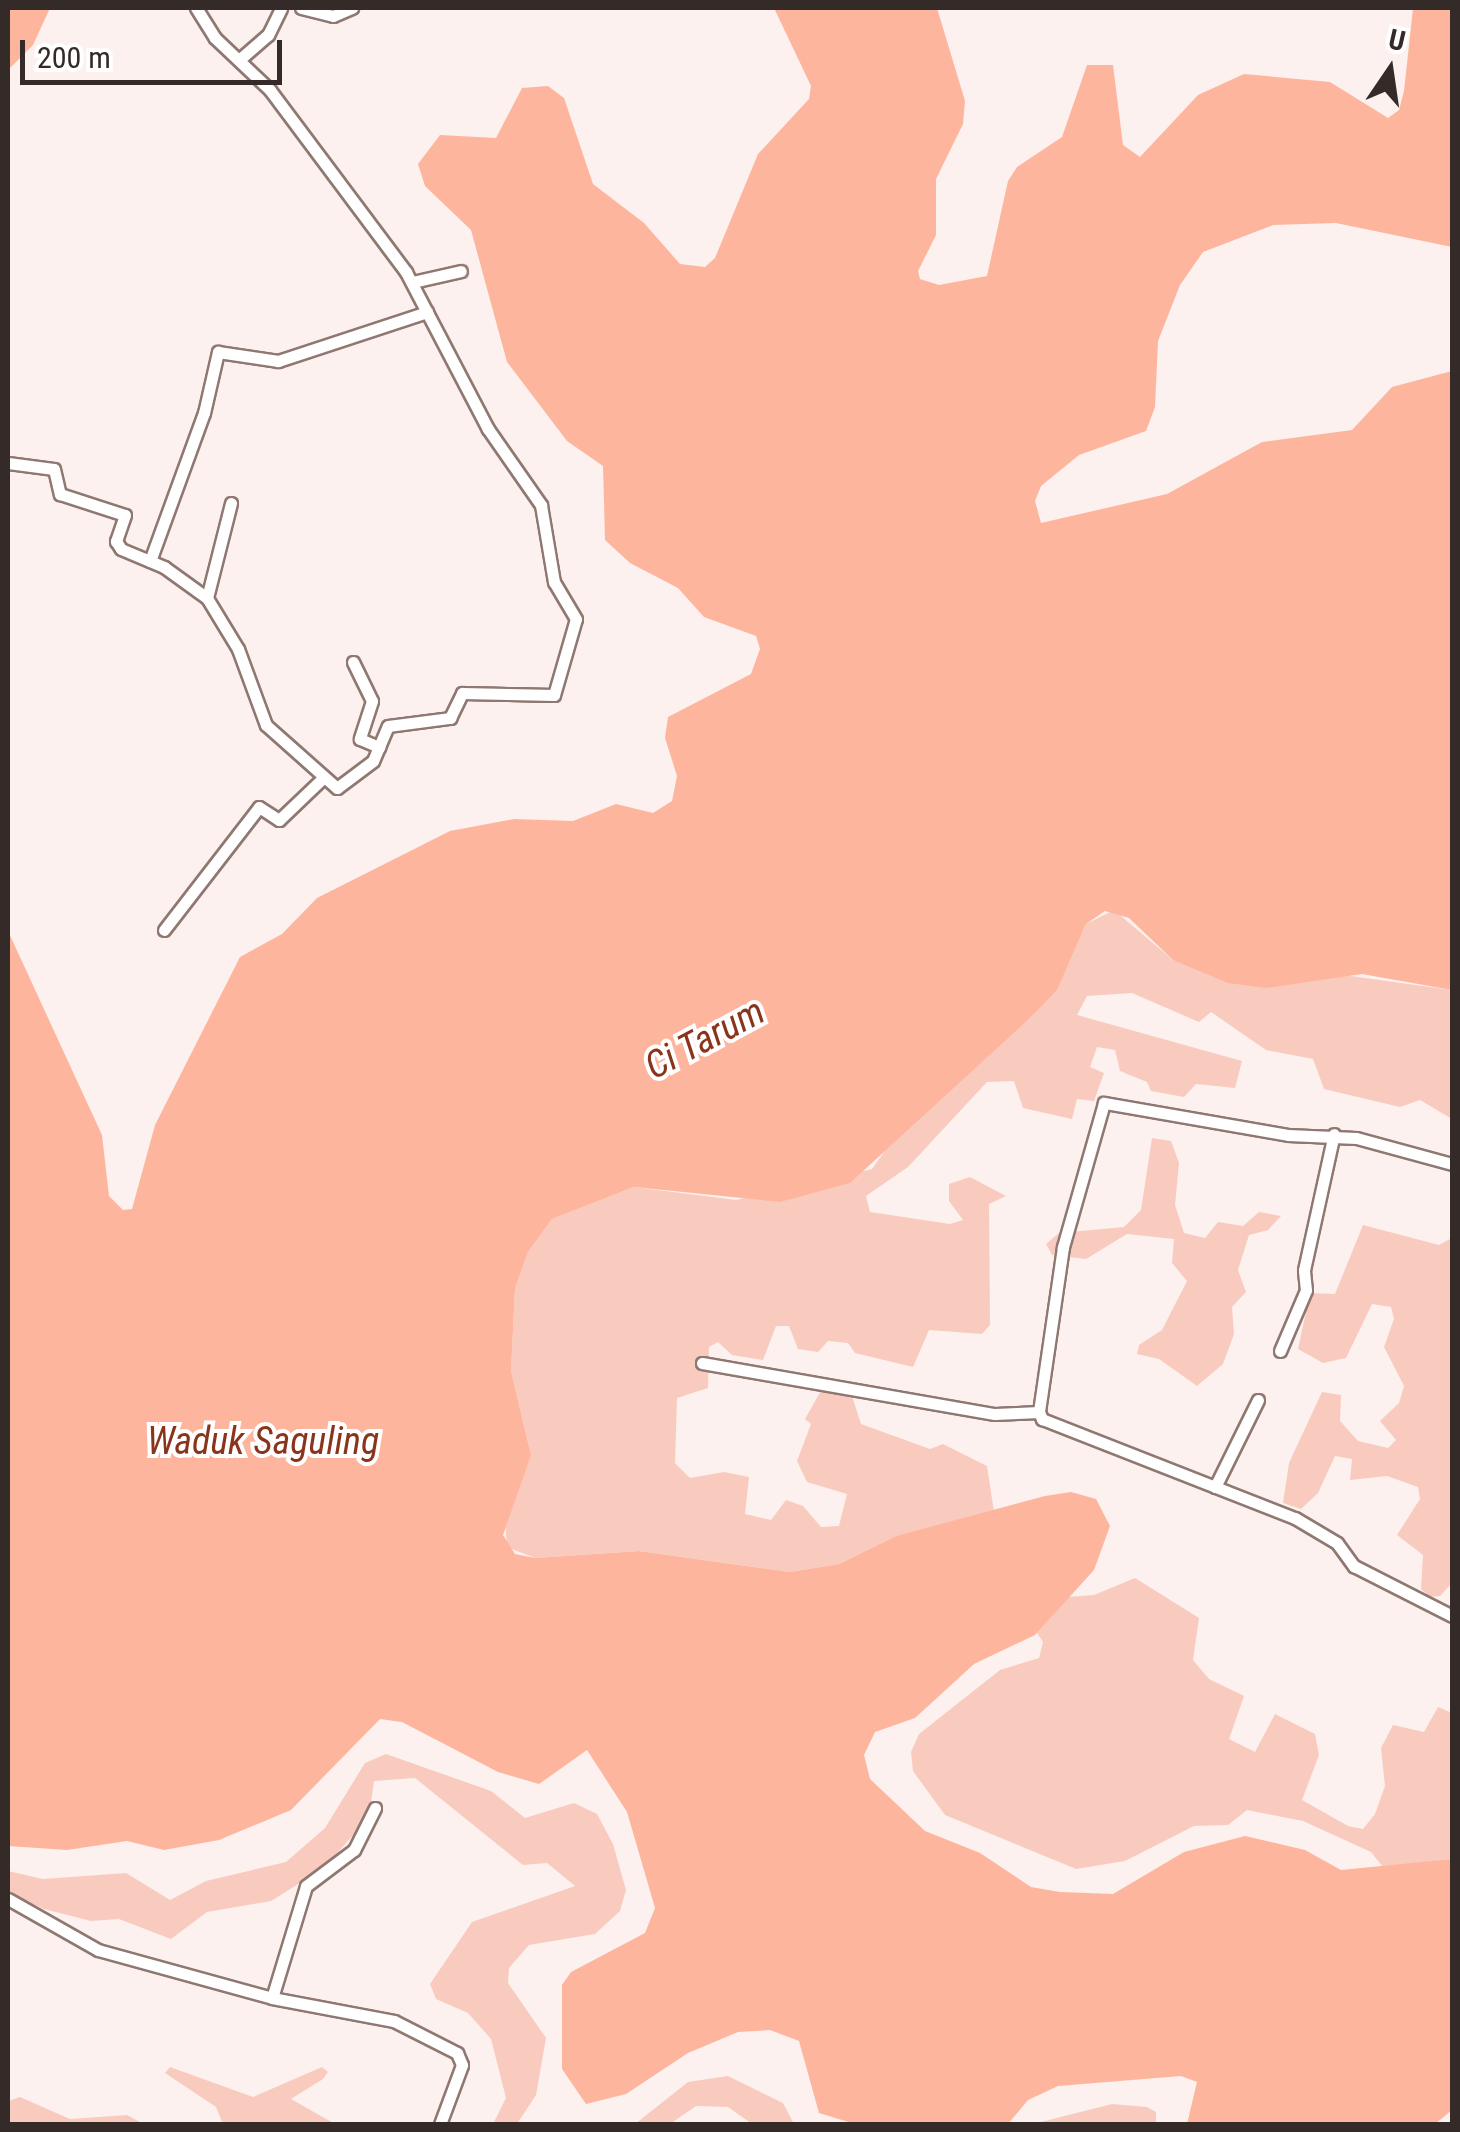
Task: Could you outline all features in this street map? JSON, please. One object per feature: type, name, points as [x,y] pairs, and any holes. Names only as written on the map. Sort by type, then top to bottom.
[{"type":"street","points":[[8,463],[54,468],[60,494],[122,512],[116,541],[206,598],[238,648],[266,725],[336,788],[347,786],[394,722],[450,718],[462,693],[552,698],[576,618],[549,568],[542,505],[488,429],[413,282],[270,90],[208,30],[196,8]]},
{"type":"street","points":[[240,60],[268,35],[281,8]]},
{"type":"street","points":[[301,8],[333,16],[352,8]]},
{"type":"street","points":[[413,282],[461,270]]},
{"type":"street","points":[[150,561],[204,413],[218,352],[278,360],[427,312]]},
{"type":"street","points":[[206,598],[231,503]]},
{"type":"street","points":[[354,662],[372,702],[360,739],[378,747]]},
{"type":"street","points":[[164,930],[259,808],[279,820],[322,778]]},
{"type":"street","points":[[1452,1164],[1334,1134],[1292,1135],[1102,1104],[1064,1247],[1039,1412],[1042,1419],[1295,1518],[1337,1543],[1354,1566],[1452,1616]]},
{"type":"street","points":[[1280,1351],[1306,1290],[1305,1264],[1334,1134]]},
{"type":"street","points":[[702,1363],[995,1414],[1039,1412]]},
{"type":"street","points":[[1215,1487],[1258,1400]]},
{"type":"street","points":[[272,1998],[306,1886],[354,1850],[375,1808]]},
{"type":"street","points":[[8,1899],[98,1950],[272,1998],[394,2021],[457,2053],[462,2064],[440,2124]]},
{"type":"shaded area","points":[[1114,910],[1173,960],[1266,988],[1336,974],[1452,990],[1452,1119],[1420,1100],[1400,1107],[1324,1089],[1313,1059],[1266,1050],[1211,1012],[1199,1022],[1132,993],[1087,996],[1077,1015],[1242,1061],[1235,1088],[1196,1084],[1184,1097],[1151,1091],[1147,1082],[1120,1071],[1115,1050],[1097,1047],[1090,1067],[1104,1073],[1094,1101],[1077,1099],[1072,1119],[1023,1108],[1014,1081],[987,1082],[908,1167],[866,1196],[870,1212],[950,1224],[963,1220],[949,1201],[949,1184],[970,1177],[1006,1196],[989,1204],[990,1325],[982,1334],[929,1330],[913,1367],[855,1353],[848,1343],[828,1341],[818,1352],[798,1349],[789,1326],[776,1326],[763,1360],[732,1355],[718,1342],[709,1347],[708,1388],[677,1398],[675,1463],[690,1478],[724,1472],[749,1477],[745,1514],[771,1520],[786,1500],[803,1506],[821,1527],[839,1526],[847,1494],[807,1482],[797,1461],[811,1424],[805,1419],[822,1389],[851,1393],[861,1424],[930,1449],[943,1444],[987,1466],[994,1512],[896,1536],[839,1564],[790,1572],[639,1551],[535,1558],[507,1547],[505,1522],[531,1455],[511,1371],[515,1289],[528,1252],[552,1219],[634,1187],[736,1200],[872,1169],[894,1138],[1031,1017],[1057,989],[1086,924]]},
{"type":"shaded area","points":[[1152,1138],[1171,1141],[1179,1163],[1175,1205],[1184,1233],[1205,1238],[1218,1222],[1243,1226],[1259,1212],[1281,1216],[1268,1230],[1249,1235],[1238,1270],[1246,1292],[1232,1307],[1234,1334],[1223,1364],[1197,1386],[1159,1359],[1137,1354],[1139,1345],[1162,1330],[1187,1281],[1172,1263],[1174,1239],[1127,1234],[1086,1259],[1052,1255],[1046,1244],[1059,1233],[1124,1227],[1141,1210]]},
{"type":"shaded area","points":[[1363,1225],[1439,1245],[1452,1238],[1452,1583],[1440,1596],[1430,1597],[1421,1589],[1423,1555],[1397,1535],[1420,1499],[1418,1487],[1387,1476],[1350,1480],[1352,1459],[1335,1456],[1318,1493],[1301,1509],[1283,1503],[1289,1463],[1322,1392],[1341,1395],[1340,1421],[1358,1441],[1388,1448],[1396,1440],[1380,1421],[1399,1403],[1404,1386],[1384,1347],[1394,1319],[1391,1307],[1372,1304],[1346,1358],[1323,1363],[1298,1349],[1310,1293],[1335,1294]]},
{"type":"shaded area","points":[[1135,1578],[1199,1618],[1193,1660],[1209,1679],[1244,1696],[1229,1739],[1255,1752],[1275,1714],[1315,1734],[1319,1755],[1302,1800],[1348,1826],[1363,1829],[1375,1814],[1385,1786],[1381,1748],[1393,1725],[1424,1732],[1438,1707],[1452,1713],[1452,1859],[1383,1867],[1371,1852],[1303,1821],[1247,1810],[1228,1825],[1194,1826],[1125,1861],[1076,1869],[945,1815],[913,1771],[911,1752],[919,1734],[1000,1670],[1039,1658],[1043,1642],[1037,1633],[1068,1597],[1094,1595]]},
{"type":"shaded area","points":[[386,1754],[491,1791],[525,1818],[574,1803],[597,1814],[613,1844],[626,1890],[620,1911],[595,1934],[529,1945],[509,1968],[508,1983],[546,2038],[536,2095],[517,2124],[493,2124],[506,2098],[491,2039],[468,2013],[436,1999],[430,1984],[472,1922],[575,1886],[547,1863],[523,1865],[415,1778],[374,1781],[369,1817],[324,1868],[271,1901],[207,1912],[171,1939],[119,1919],[91,1921],[44,1909],[8,1893],[8,1871],[43,1879],[126,1873],[170,1900],[206,1881],[286,1862],[325,1828],[365,1763]]},
{"type":"shaded area","points":[[170,2067],[253,2097],[322,2067],[328,2072],[323,2079],[291,2099],[335,2124],[223,2124],[216,2107],[165,2073]]},
{"type":"shaded area","points":[[728,2076],[783,2103],[794,2124],[752,2124],[728,2107],[696,2106],[670,2124],[635,2124],[688,2082]]},
{"type":"shaded area","points":[[20,2097],[70,2119],[127,2115],[144,2124],[8,2124],[8,2101]]},
{"type":"shaded area","points":[[1112,2104],[1147,2107],[1156,2112],[1156,2124],[1033,2124]]},
{"type":"water","points":[[8,8],[50,8],[33,45],[8,70]]},
{"type":"water","name":"Waduk Saguling","points":[[774,8],[937,8],[965,101],[963,124],[936,179],[936,235],[918,271],[920,279],[939,285],[987,276],[1008,181],[1017,167],[1062,137],[1087,65],[1113,65],[1123,145],[1140,157],[1198,95],[1244,74],[1330,82],[1388,118],[1399,110],[1404,91],[1413,8],[1452,8],[1452,247],[1336,223],[1273,225],[1203,252],[1180,285],[1158,341],[1155,407],[1146,431],[1079,455],[1041,486],[1035,501],[1041,523],[1167,494],[1262,442],[1352,430],[1392,387],[1452,371],[1452,990],[1362,974],[1266,988],[1228,983],[1173,960],[1129,918],[1105,911],[1086,924],[1057,990],[850,1183],[780,1202],[634,1187],[552,1219],[528,1252],[515,1289],[511,1371],[531,1455],[503,1535],[515,1554],[535,1558],[639,1551],[790,1572],[839,1564],[896,1536],[1045,1496],[1071,1492],[1096,1499],[1110,1526],[1094,1570],[1035,1635],[974,1664],[915,1718],[875,1732],[864,1755],[870,1779],[925,1831],[980,1853],[1031,1887],[1060,1892],[1113,1894],[1184,1852],[1245,1836],[1305,1850],[1341,1870],[1452,1859],[1452,2110],[1435,2124],[1187,2124],[1197,2082],[1181,2076],[1058,2086],[1028,2100],[1008,2124],[855,2124],[819,2113],[799,2041],[770,2030],[738,2032],[688,2053],[626,2094],[586,2104],[562,2069],[562,1985],[571,1972],[645,1933],[655,1908],[627,1812],[587,1750],[539,1784],[498,1772],[402,1722],[380,1719],[291,1810],[219,1840],[164,1850],[127,1841],[67,1850],[8,1846],[8,931],[102,1135],[109,1196],[123,1210],[132,1209],[155,1125],[240,957],[282,934],[317,898],[450,831],[514,819],[573,821],[616,804],[653,813],[672,801],[677,776],[665,738],[668,717],[751,674],[760,649],[756,636],[704,617],[678,588],[630,563],[605,540],[603,466],[567,441],[507,362],[471,230],[425,186],[418,164],[440,135],[496,138],[522,88],[548,86],[564,98],[593,184],[644,223],[680,264],[705,267],[715,258],[758,154],[809,99],[811,86]]},
{"type":"water label","name":"Ci Tarum","points":[[705,1039]]}]
